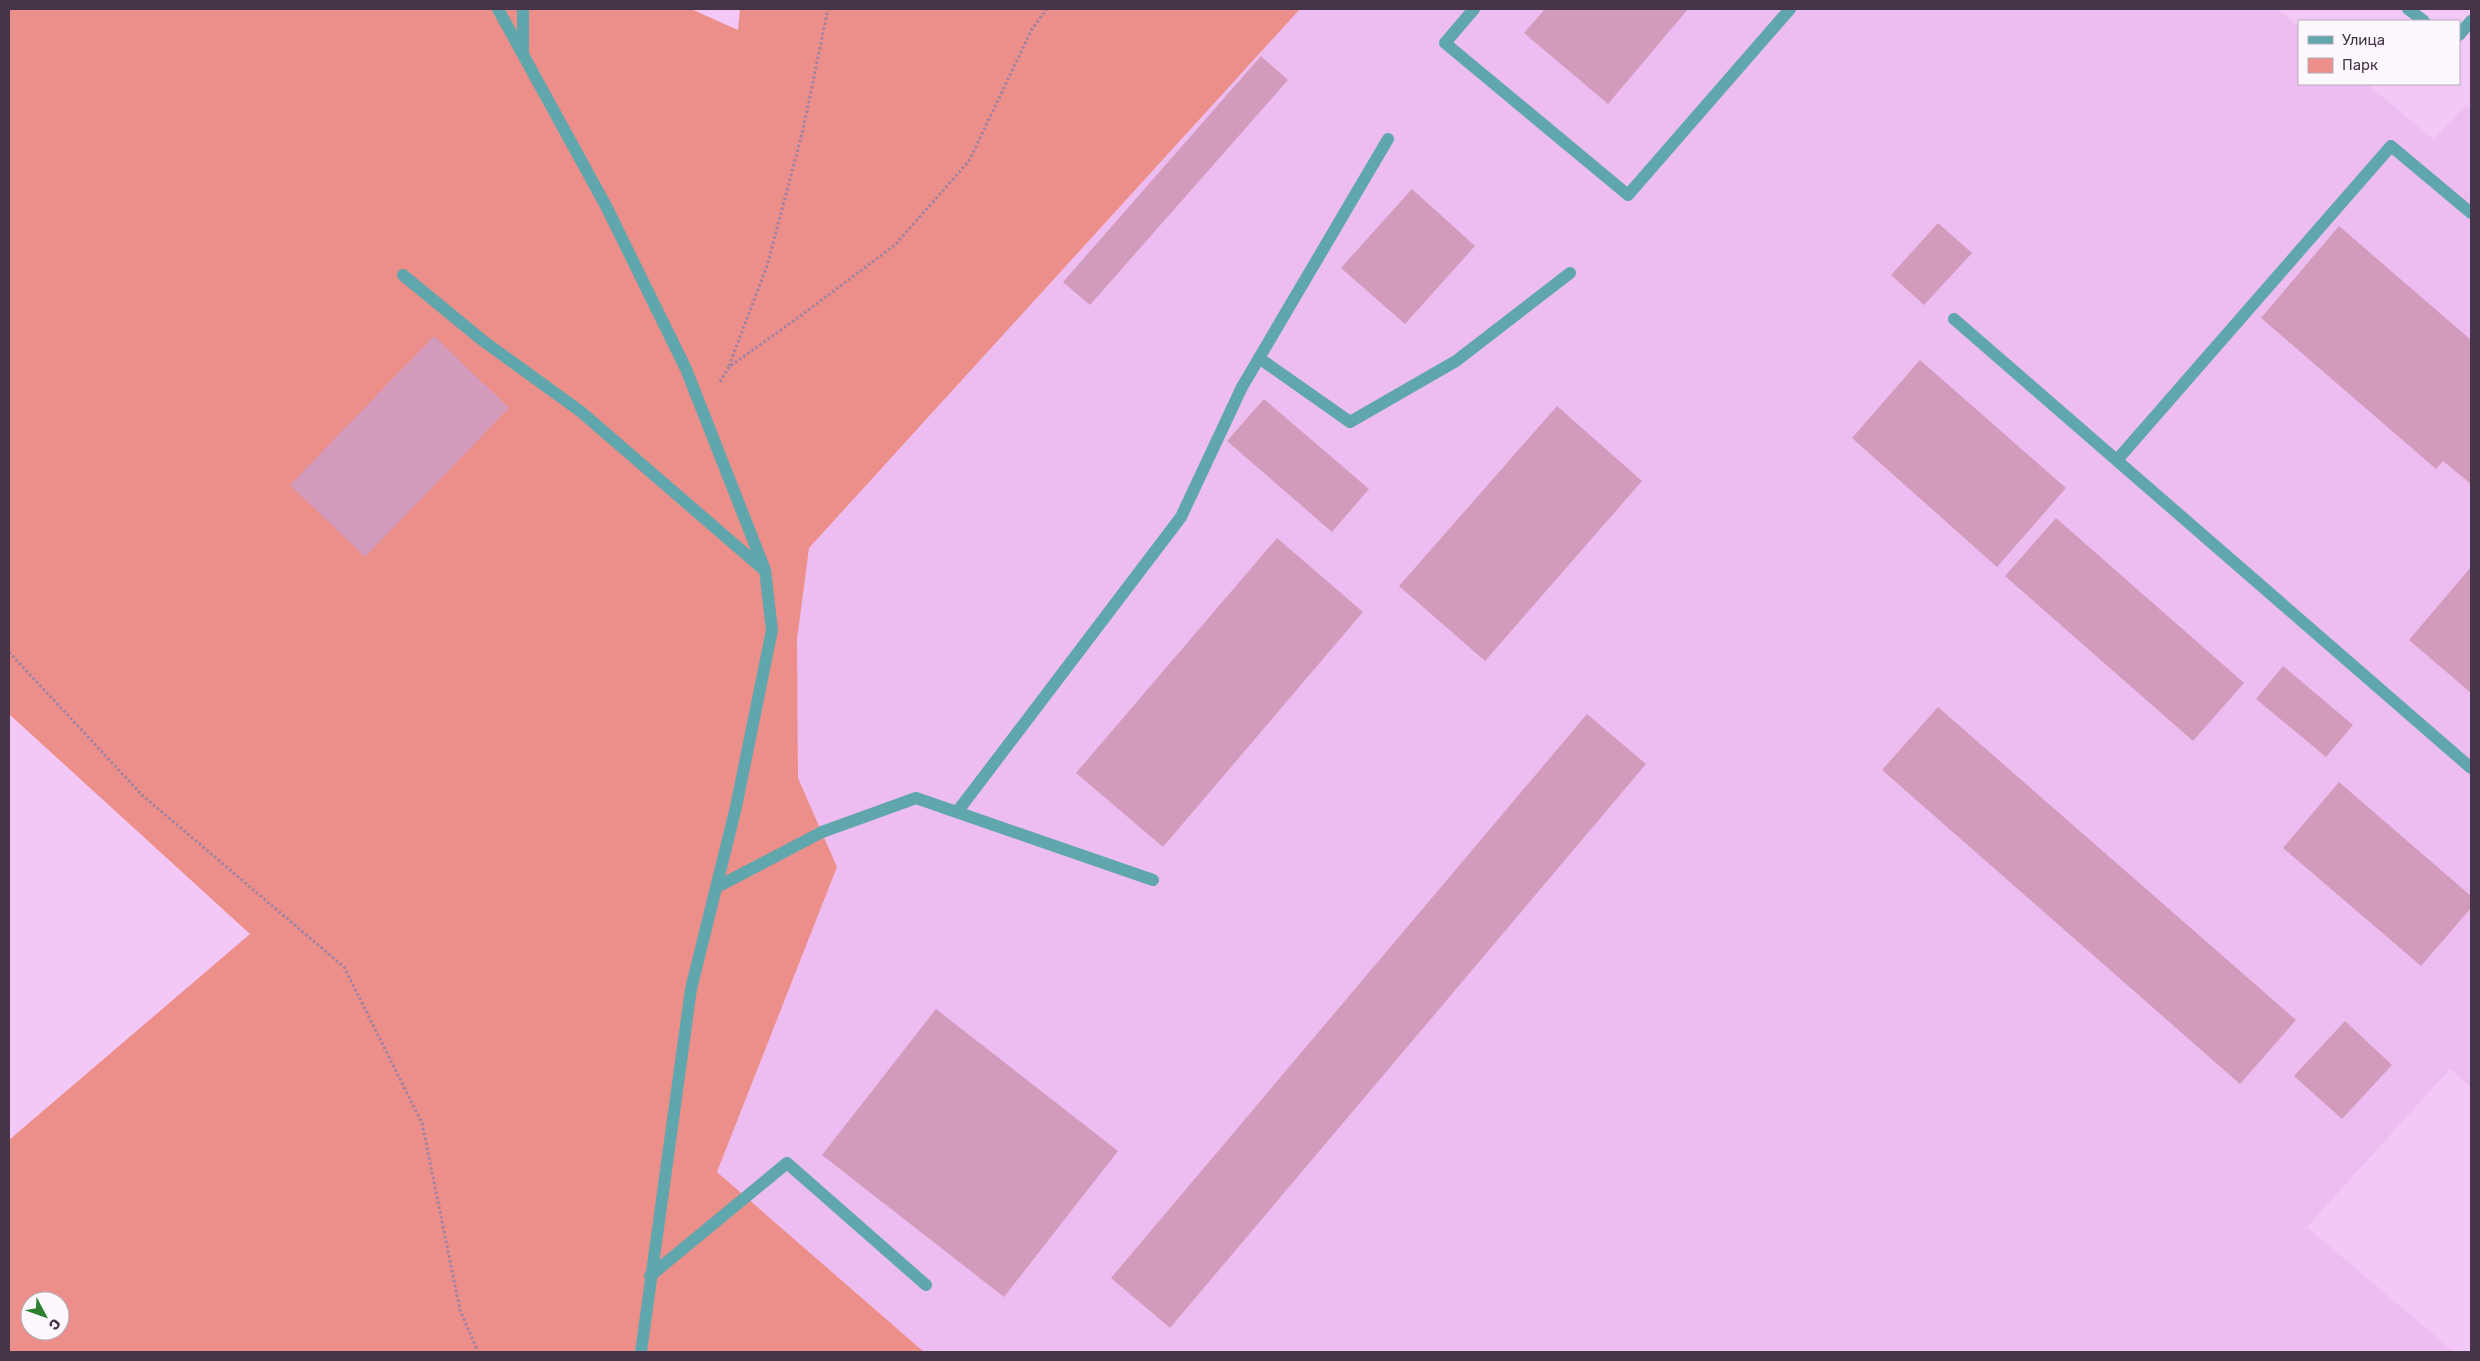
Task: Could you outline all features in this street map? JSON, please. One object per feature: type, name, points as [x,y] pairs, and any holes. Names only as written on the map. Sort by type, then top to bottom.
[{"type":"lane","points":[[498,9],[610,215],[686,369],[765,570],[772,630],[736,807],[691,989],[641,1352]]},
{"type":"lane","points":[[523,9],[523,52]]},
{"type":"lane","points":[[1474,9],[1445,43],[1628,195],[1790,9]]},
{"type":"lane","points":[[2408,9],[2423,20]]},
{"type":"lane","points":[[2460,34],[2471,21]]},
{"type":"lane","points":[[957,812],[1180,517],[1242,387],[1388,139]]},
{"type":"lane","points":[[2117,460],[2391,146],[2471,213]]},
{"type":"lane","points":[[1259,358],[1350,422],[1456,361],[1570,273]]},
{"type":"lane","points":[[403,275],[482,340],[580,411],[765,570]]},
{"type":"lane","points":[[1954,318],[2471,768]]},
{"type":"lane","points":[[716,887],[822,832],[916,798],[1153,880]]},
{"type":"lane","points":[[650,1276],[787,1163],[926,1285]]},
{"type":"path","points":[[702,410],[729,367],[769,257],[803,130],[828,9]]},
{"type":"path","points":[[729,367],[799,318],[895,244],[969,162],[1032,30],[1047,9]]},
{"type":"path","points":[[9,652],[142,794],[344,967],[422,1123],[460,1310],[478,1352]]},
{"type":"shaded area","points":[[1300,9],[2277,9],[2298,26],[2298,85],[2368,85],[2433,139],[2466,105],[2471,110],[2471,1087],[2450,1069],[2307,1227],[2454,1352],[924,1352],[717,1172],[837,867],[798,778],[797,640],[809,548]]},
{"type":"green space","points":[[9,9],[691,9],[738,30],[740,9],[1300,9],[809,548],[797,640],[798,778],[837,867],[717,1172],[924,1352],[9,1352],[9,1140],[250,934],[9,714]]},
{"type":"building","points":[[1545,9],[1688,9],[1608,104],[1524,33]]},
{"type":"building","points":[[1261,56],[1288,80],[1090,305],[1063,282]]},
{"type":"building","points":[[1412,189],[1475,246],[1405,324],[1341,268]]},
{"type":"building","points":[[1938,223],[1972,253],[1924,305],[1891,275]]},
{"type":"building","points":[[2339,226],[2471,340],[2471,484],[2443,461],[2436,469],[2261,318]]},
{"type":"building","points":[[434,336],[509,408],[365,557],[290,485]]},
{"type":"building","points":[[1920,360],[2066,488],[1997,567],[1852,438]]},
{"type":"building","points":[[1264,399],[1369,489],[1332,532],[1227,441]]},
{"type":"building","points":[[1557,406],[1642,481],[1485,661],[1399,586]]},
{"type":"building","points":[[2056,518],[2244,683],[2193,741],[2005,576]]},
{"type":"building","points":[[1277,538],[1363,612],[1163,847],[1076,773]]},
{"type":"building","points":[[2471,567],[2471,693],[2409,640]]},
{"type":"building","points":[[2283,666],[2353,725],[2326,757],[2256,699]]},
{"type":"building","points":[[1938,707],[2296,1020],[2240,1084],[1882,770]]},
{"type":"building","points":[[1587,714],[1646,764],[1170,1328],[1111,1278]]},
{"type":"building","points":[[2339,782],[2471,896],[2471,908],[2421,966],[2283,848]]},
{"type":"building","points":[[936,1009],[1118,1151],[1004,1297],[822,1155]]},
{"type":"building","points":[[2345,1021],[2392,1065],[2342,1119],[2294,1076]]}]
